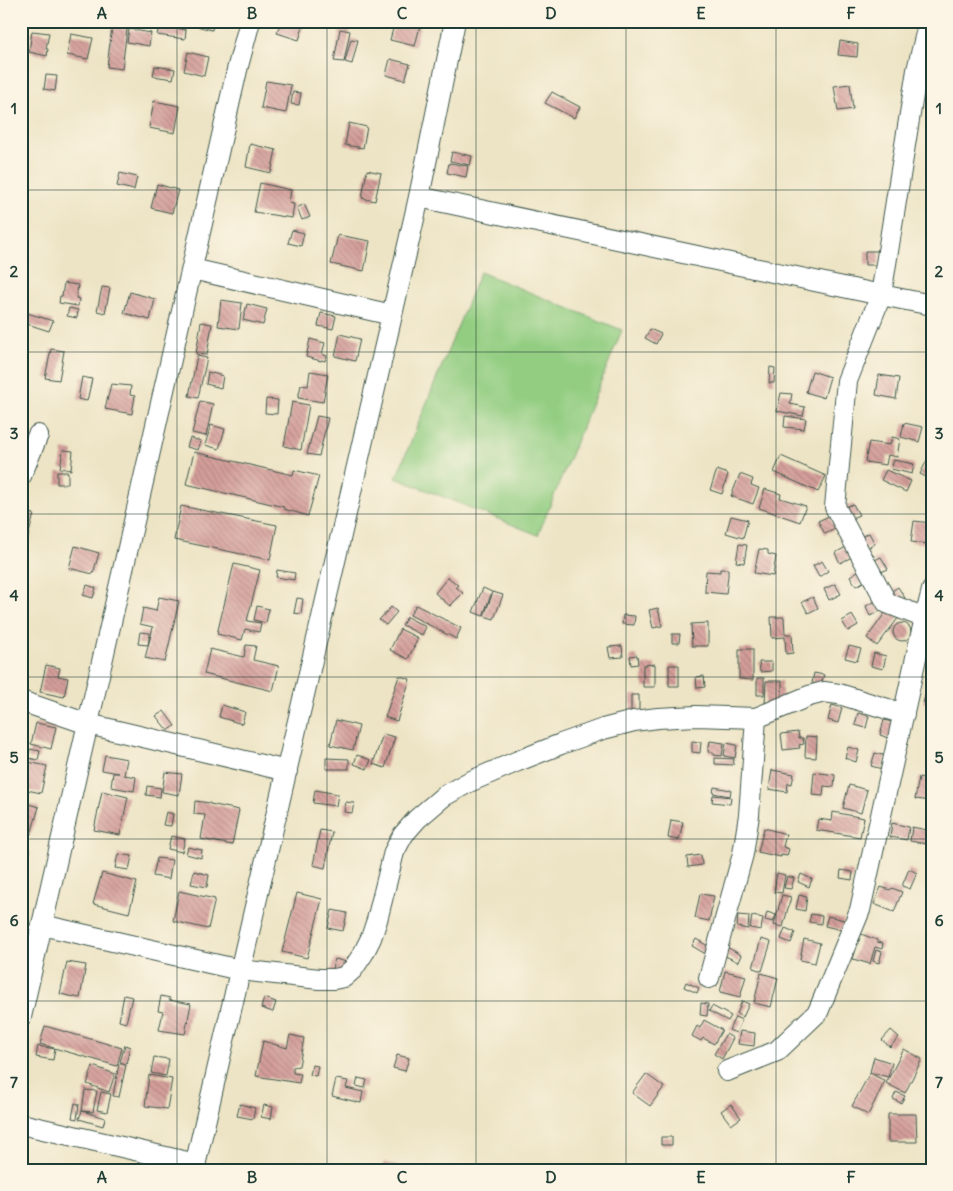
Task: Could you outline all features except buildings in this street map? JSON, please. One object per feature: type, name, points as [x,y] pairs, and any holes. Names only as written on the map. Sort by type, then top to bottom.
[{"type":"street","points":[[21,1017],[235,79],[250,21]]},
{"type":"street","points":[[21,1124],[195,1167],[419,197],[455,21]]},
{"type":"street","points":[[926,631],[887,603],[835,507],[847,381],[881,295],[917,70],[929,21]]},
{"type":"street","points":[[419,197],[881,295],[932,304]]},
{"type":"street","points":[[192,269],[392,315]]},
{"type":"street","points":[[21,476],[38,435]]},
{"type":"street","points":[[727,1071],[777,1051],[818,1012],[860,910],[904,714],[926,631],[932,590]]},
{"type":"street","points":[[42,925],[240,970],[319,979],[344,977],[353,969],[371,938],[394,852],[403,836],[417,819],[444,796],[469,782],[570,741],[603,729],[634,721],[696,716],[756,718],[809,696],[824,692],[839,694],[904,714]]},
{"type":"street","points":[[21,701],[88,724],[286,771]]},
{"type":"street","points":[[709,978],[743,854],[749,815],[756,718]]},
{"type":"green space","points":[[480,272],[622,330],[538,535],[396,478]]}]
